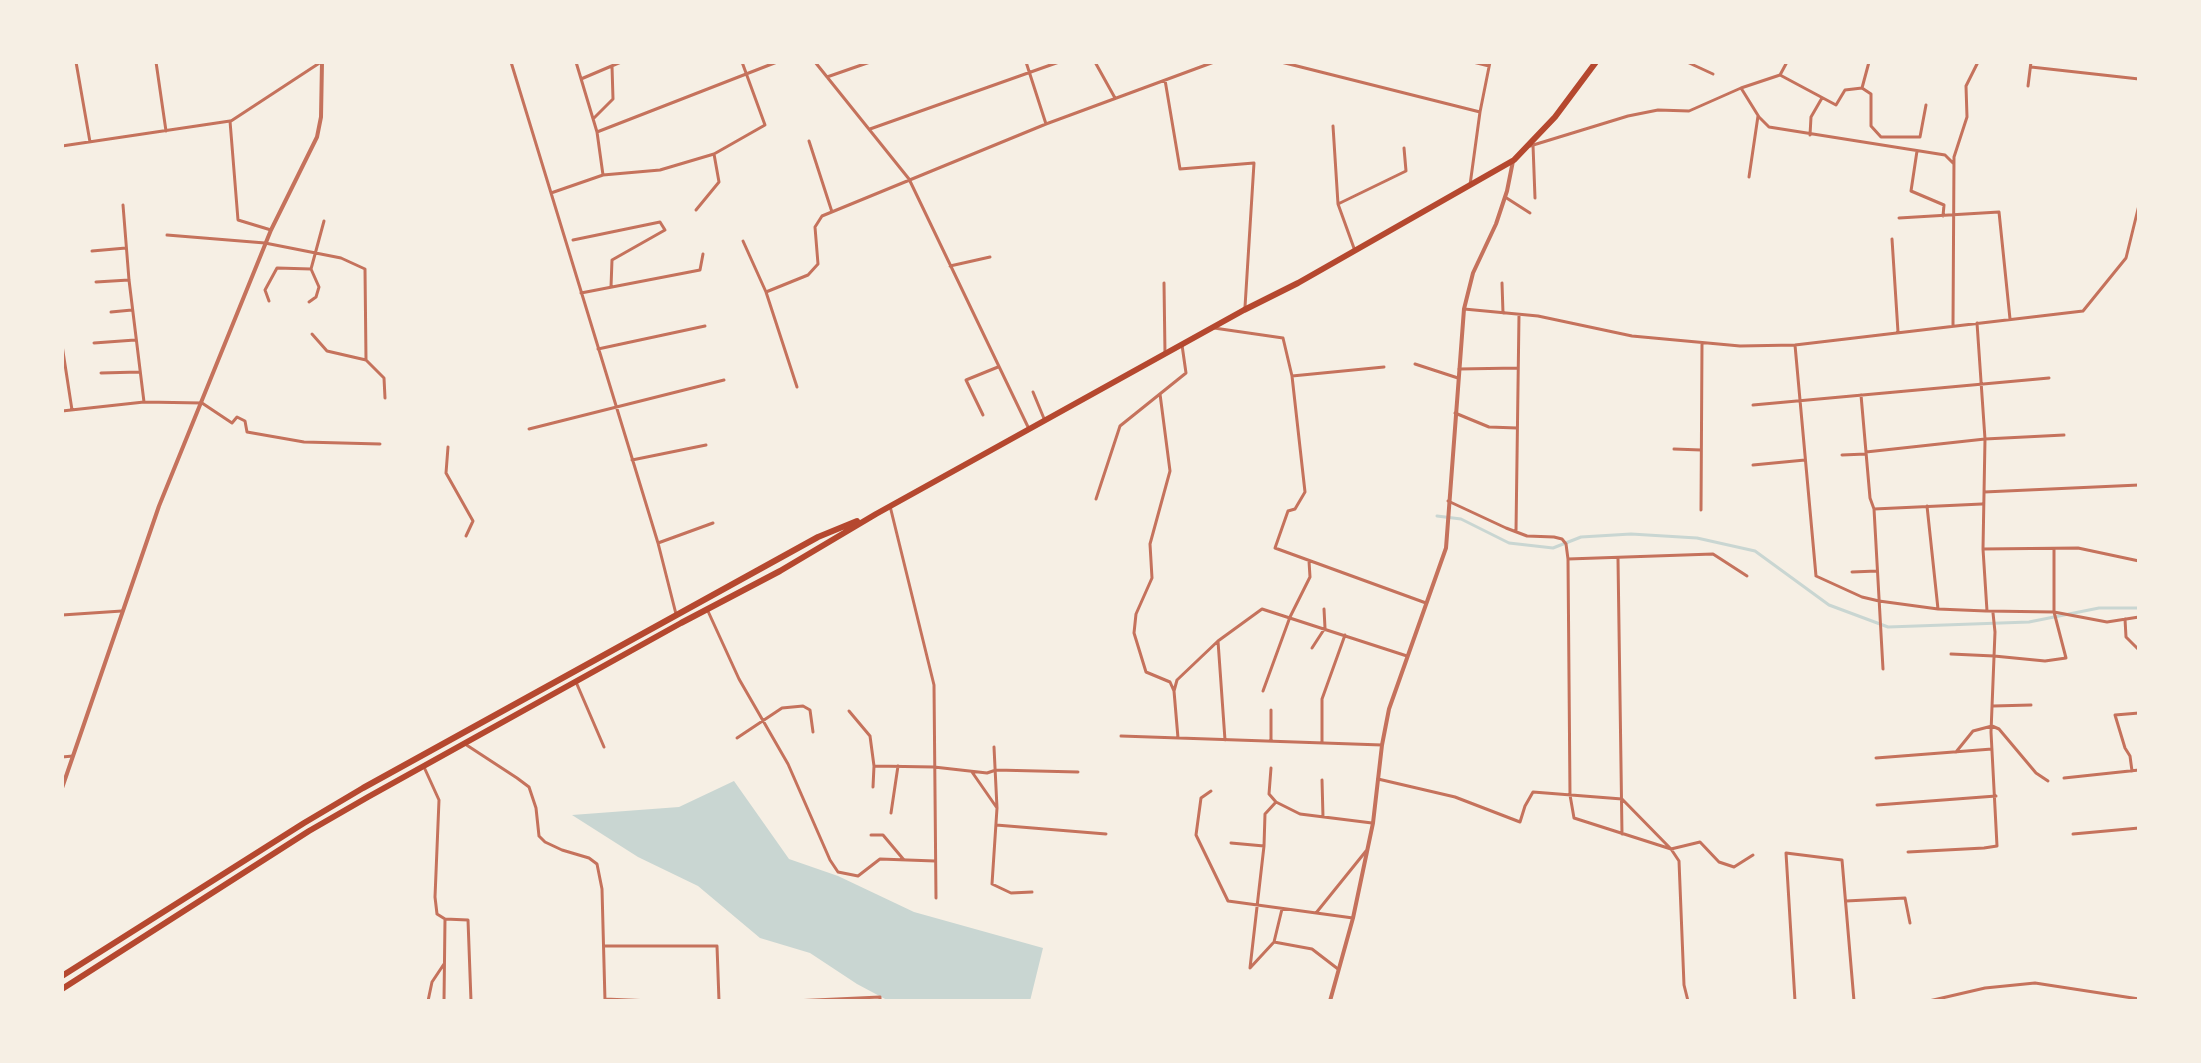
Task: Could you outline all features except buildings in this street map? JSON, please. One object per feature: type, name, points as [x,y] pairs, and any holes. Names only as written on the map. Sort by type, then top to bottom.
[{"type":"highway","points":[[62,989],[309,831],[1514,160],[1555,117],[1595,62]]},
{"type":"highway","points":[[63,975],[304,823],[818,537],[876,514]]},
{"type":"highway","points":[[531,696],[536,705]]},
{"type":"street","points":[[76,62],[90,142]]},
{"type":"street","points":[[156,62],[166,131]]},
{"type":"street","points":[[62,146],[230,121],[322,62]]},
{"type":"street","points":[[62,788],[159,506],[265,243],[317,137],[321,117],[322,62]]},
{"type":"street","points":[[511,62],[658,543],[676,614]]},
{"type":"street","points":[[576,62],[597,132],[603,175]]},
{"type":"street","points":[[581,79],[621,62]]},
{"type":"street","points":[[551,193],[603,175],[660,170],[714,154],[765,125],[742,62]]},
{"type":"street","points":[[597,132],[777,62]]},
{"type":"street","points":[[815,62],[909,179],[1029,429]]},
{"type":"street","points":[[827,77],[870,62]]},
{"type":"street","points":[[1026,62],[1046,124]]},
{"type":"street","points":[[870,129],[1059,62]]},
{"type":"street","points":[[1095,62],[1115,98]]},
{"type":"street","points":[[766,292],[808,275],[818,264],[815,227],[822,216],[1046,124],[1214,62]]},
{"type":"street","points":[[1281,62],[1480,112]]},
{"type":"street","points":[[1470,185],[1489,64],[1473,62]]},
{"type":"street","points":[[1687,62],[1713,74]]},
{"type":"street","points":[[1535,198],[1530,146],[1628,116],[1658,110],[1689,111],[1780,75],[1787,62]]},
{"type":"street","points":[[1862,88],[1869,62]]},
{"type":"street","points":[[1953,325],[1954,157],[1967,117],[1966,86],[1978,62]]},
{"type":"street","points":[[2028,86],[2031,65],[2139,79]]},
{"type":"street","points":[[593,119],[613,99],[612,66]]},
{"type":"street","points":[[1780,75],[1836,105],[1845,90],[1862,88],[1871,94],[1871,126],[1881,137],[1920,137],[1926,105]]},
{"type":"street","points":[[1165,80],[1180,169],[1254,163],[1244,310]]},
{"type":"street","points":[[1741,88],[1758,116],[1769,127],[1945,155],[1954,164]]},
{"type":"street","points":[[1810,135],[1811,117],[1822,98]]},
{"type":"street","points":[[1749,177],[1758,116]]},
{"type":"street","points":[[230,121],[238,220],[271,230]]},
{"type":"street","points":[[1333,126],[1338,204],[1355,251]]},
{"type":"street","points":[[809,141],[832,212]]},
{"type":"street","points":[[1338,204],[1406,171],[1404,148]]},
{"type":"street","points":[[1917,151],[1911,191],[1944,205],[1943,216]]},
{"type":"street","points":[[696,210],[719,182],[714,154]]},
{"type":"street","points":[[1330,1001],[1353,918],[1373,823],[1389,709],[1446,548],[1464,309],[1473,273],[1496,224],[1514,160]]},
{"type":"street","points":[[1505,197],[1530,213]]},
{"type":"street","points":[[123,205],[144,402]]},
{"type":"street","points":[[1464,309],[1538,316],[1632,336],[1740,346],[1795,345],[2083,311],[2126,258],[2139,205]]},
{"type":"street","points":[[1899,218],[1999,212],[2010,319]]},
{"type":"street","points":[[309,302],[316,297],[319,287],[311,269],[324,221]]},
{"type":"street","points":[[573,240],[660,222],[665,230],[612,260],[611,287]]},
{"type":"street","points":[[167,235],[265,243],[341,258],[365,269],[366,360]]},
{"type":"street","points":[[1892,239],[1898,332]]},
{"type":"street","points":[[743,241],[766,292],[797,387]]},
{"type":"street","points":[[92,251],[126,248]]},
{"type":"street","points":[[581,293],[700,270],[703,254]]},
{"type":"street","points":[[950,266],[990,257]]},
{"type":"street","points":[[269,301],[265,290],[277,268],[311,269]]},
{"type":"street","points":[[96,282],[129,280]]},
{"type":"street","points":[[1164,283],[1165,354]]},
{"type":"street","points":[[1502,283],[1503,313]]},
{"type":"street","points":[[111,312],[132,310]]},
{"type":"street","points":[[1516,532],[1519,315]]},
{"type":"street","points":[[1977,323],[1985,439],[1983,549],[1987,611]]},
{"type":"street","points":[[598,349],[705,326]]},
{"type":"street","points":[[1212,328],[1283,338],[1292,376],[1305,492],[1295,509],[1288,511],[1275,548],[1426,603]]},
{"type":"street","points":[[312,334],[327,351],[366,360],[384,378],[385,398]]},
{"type":"street","points":[[94,343],[135,340]]},
{"type":"street","points":[[1701,510],[1702,343]]},
{"type":"street","points":[[62,345],[72,410]]},
{"type":"street","points":[[1096,499],[1120,426],[1186,373],[1182,345]]},
{"type":"street","points":[[1795,345],[1816,576],[1862,597],[1938,609],[2056,613],[2107,622],[2139,617]]},
{"type":"street","points":[[1415,364],[1458,378]]},
{"type":"street","points":[[983,415],[966,380],[998,367]]},
{"type":"street","points":[[1292,376],[1384,367]]},
{"type":"street","points":[[1459,369],[1518,368]]},
{"type":"street","points":[[101,373],[139,372]]},
{"type":"street","points":[[1753,405],[2049,378]]},
{"type":"street","points":[[529,429],[724,380]]},
{"type":"street","points":[[1033,392],[1045,421]]},
{"type":"street","points":[[1160,394],[1170,471],[1150,544],[1152,578],[1136,614],[1134,633],[1146,672],[1170,682],[1174,691],[1178,738]]},
{"type":"street","points":[[1861,395],[1870,498],[1874,509],[1883,669]]},
{"type":"street","points":[[62,411],[144,402],[202,403],[232,423],[237,417],[245,421],[247,432],[304,442],[380,444]]},
{"type":"street","points":[[1455,413],[1489,427],[1518,428]]},
{"type":"street","points":[[1842,455],[1985,439],[2064,435]]},
{"type":"street","points":[[632,460],[706,445]]},
{"type":"street","points":[[448,447],[446,473],[473,521],[466,536]]},
{"type":"street","points":[[1674,449],[1701,450]]},
{"type":"street","points":[[1753,465],[1806,460]]},
{"type":"street","points":[[1984,492],[2139,485]]},
{"type":"street","points":[[1448,501],[1527,536],[1554,537],[1564,542],[1568,559],[1570,795],[1574,818],[1671,849],[1700,842],[1719,862],[1734,867],[1753,855]]},
{"type":"street","points":[[1874,509],[1984,504]]},
{"type":"street","points":[[890,506],[934,685],[936,898]]},
{"type":"street","points":[[1927,506],[1938,609]]},
{"type":"street","points":[[658,543],[713,523]]},
{"type":"street","points":[[1983,549],[2078,548],[2139,561]]},
{"type":"street","points":[[1951,654],[2045,661],[2066,658],[2056,621],[2054,549]]},
{"type":"street","points":[[1568,559],[1713,554],[1747,576]]},
{"type":"street","points":[[1618,559],[1622,834]]},
{"type":"street","points":[[1263,691],[1290,617],[1310,577],[1309,561]]},
{"type":"street","points":[[1852,572],[1877,571]]},
{"type":"street","points":[[707,609],[739,679],[788,764],[838,872],[858,876],[880,859],[935,861]]},
{"type":"street","points":[[1174,691],[1177,680],[1218,641],[1262,609],[1407,656]]},
{"type":"street","points":[[1312,648],[1325,628],[1324,609]]},
{"type":"street","points":[[62,615],[122,611]]},
{"type":"street","points":[[1908,852],[1997,846],[1992,749],[1993,613]]},
{"type":"street","points":[[2125,619],[2126,637],[2139,650]]},
{"type":"street","points":[[1322,743],[1322,699],[1345,635]]},
{"type":"street","points":[[1218,641],[1225,740]]},
{"type":"street","points":[[576,682],[604,747]]},
{"type":"street","points":[[1993,706],[2031,705]]},
{"type":"street","points":[[737,738],[782,708],[803,706],[810,710],[813,732]]},
{"type":"street","points":[[1271,710],[1271,741]]},
{"type":"street","points":[[849,711],[870,736],[873,787]]},
{"type":"street","points":[[2132,771],[2130,756],[2115,715],[2139,713]]},
{"type":"street","points":[[1956,752],[1973,731],[1992,726],[1999,729],[2036,773],[2048,781]]},
{"type":"street","points":[[1121,736],[1382,745]]},
{"type":"street","points":[[465,744],[529,787],[536,808],[539,836],[545,842],[589,858],[597,864],[602,889],[605,1000],[652,1001]]},
{"type":"street","points":[[994,747],[997,808],[992,884],[1011,893],[1032,892]]},
{"type":"street","points":[[1876,758],[1992,749]]},
{"type":"street","points":[[62,757],[73,756]]},
{"type":"street","points":[[874,766],[934,767],[987,773],[996,770],[1078,772]]},
{"type":"street","points":[[891,813],[898,766]]},
{"type":"street","points":[[424,767],[439,800],[437,914],[445,919],[468,920],[471,1001]]},
{"type":"street","points":[[1271,768],[1269,794],[1276,802],[1300,814],[1373,823]]},
{"type":"street","points":[[2064,778],[2139,770]]},
{"type":"street","points":[[972,772],[997,808]]},
{"type":"street","points":[[1378,779],[1455,797],[1520,822],[1533,792],[1622,799],[1679,861],[1684,985],[1688,1001]]},
{"type":"street","points":[[1322,780],[1323,817]]},
{"type":"street","points":[[1211,791],[1201,798],[1196,835],[1228,901],[1353,918]]},
{"type":"street","points":[[1877,805],[1996,796]]},
{"type":"street","points":[[1276,802],[1265,814],[1250,968],[1274,942],[1282,909]]},
{"type":"street","points":[[996,825],[1106,834]]},
{"type":"street","points":[[2073,834],[2139,828]]},
{"type":"street","points":[[871,835],[883,835],[904,860]]},
{"type":"street","points":[[1231,843],[1264,846]]},
{"type":"street","points":[[1316,913],[1367,849]]},
{"type":"street","points":[[1795,1001],[1786,853],[1842,860],[1854,1001]]},
{"type":"street","points":[[1846,901],[1905,898],[1910,923]]},
{"type":"street","points":[[444,1001],[445,919]]},
{"type":"street","points":[[1274,942],[1312,949],[1338,969]]},
{"type":"street","points":[[605,946],[717,946],[719,1001]]},
{"type":"street","points":[[428,1001],[432,982],[444,964]]},
{"type":"street","points":[[1929,1001],[1985,988],[2035,983],[2139,999]]},
{"type":"street","points":[[793,1001],[880,997],[880,1001]]},
{"type":"shaded area","points":[[734,781],[789,859],[838,876],[914,912],[1043,948],[1030,1001],[887,1000],[810,953],[760,938],[698,886],[638,857],[572,815],[679,807]]},
{"type":"waterway","points":[[1437,516],[1461,519],[1509,543],[1553,548],[1581,537],[1631,534],[1697,538],[1755,551],[1829,605],[1888,627],[2029,622],[2099,608],[2139,608]]}]
